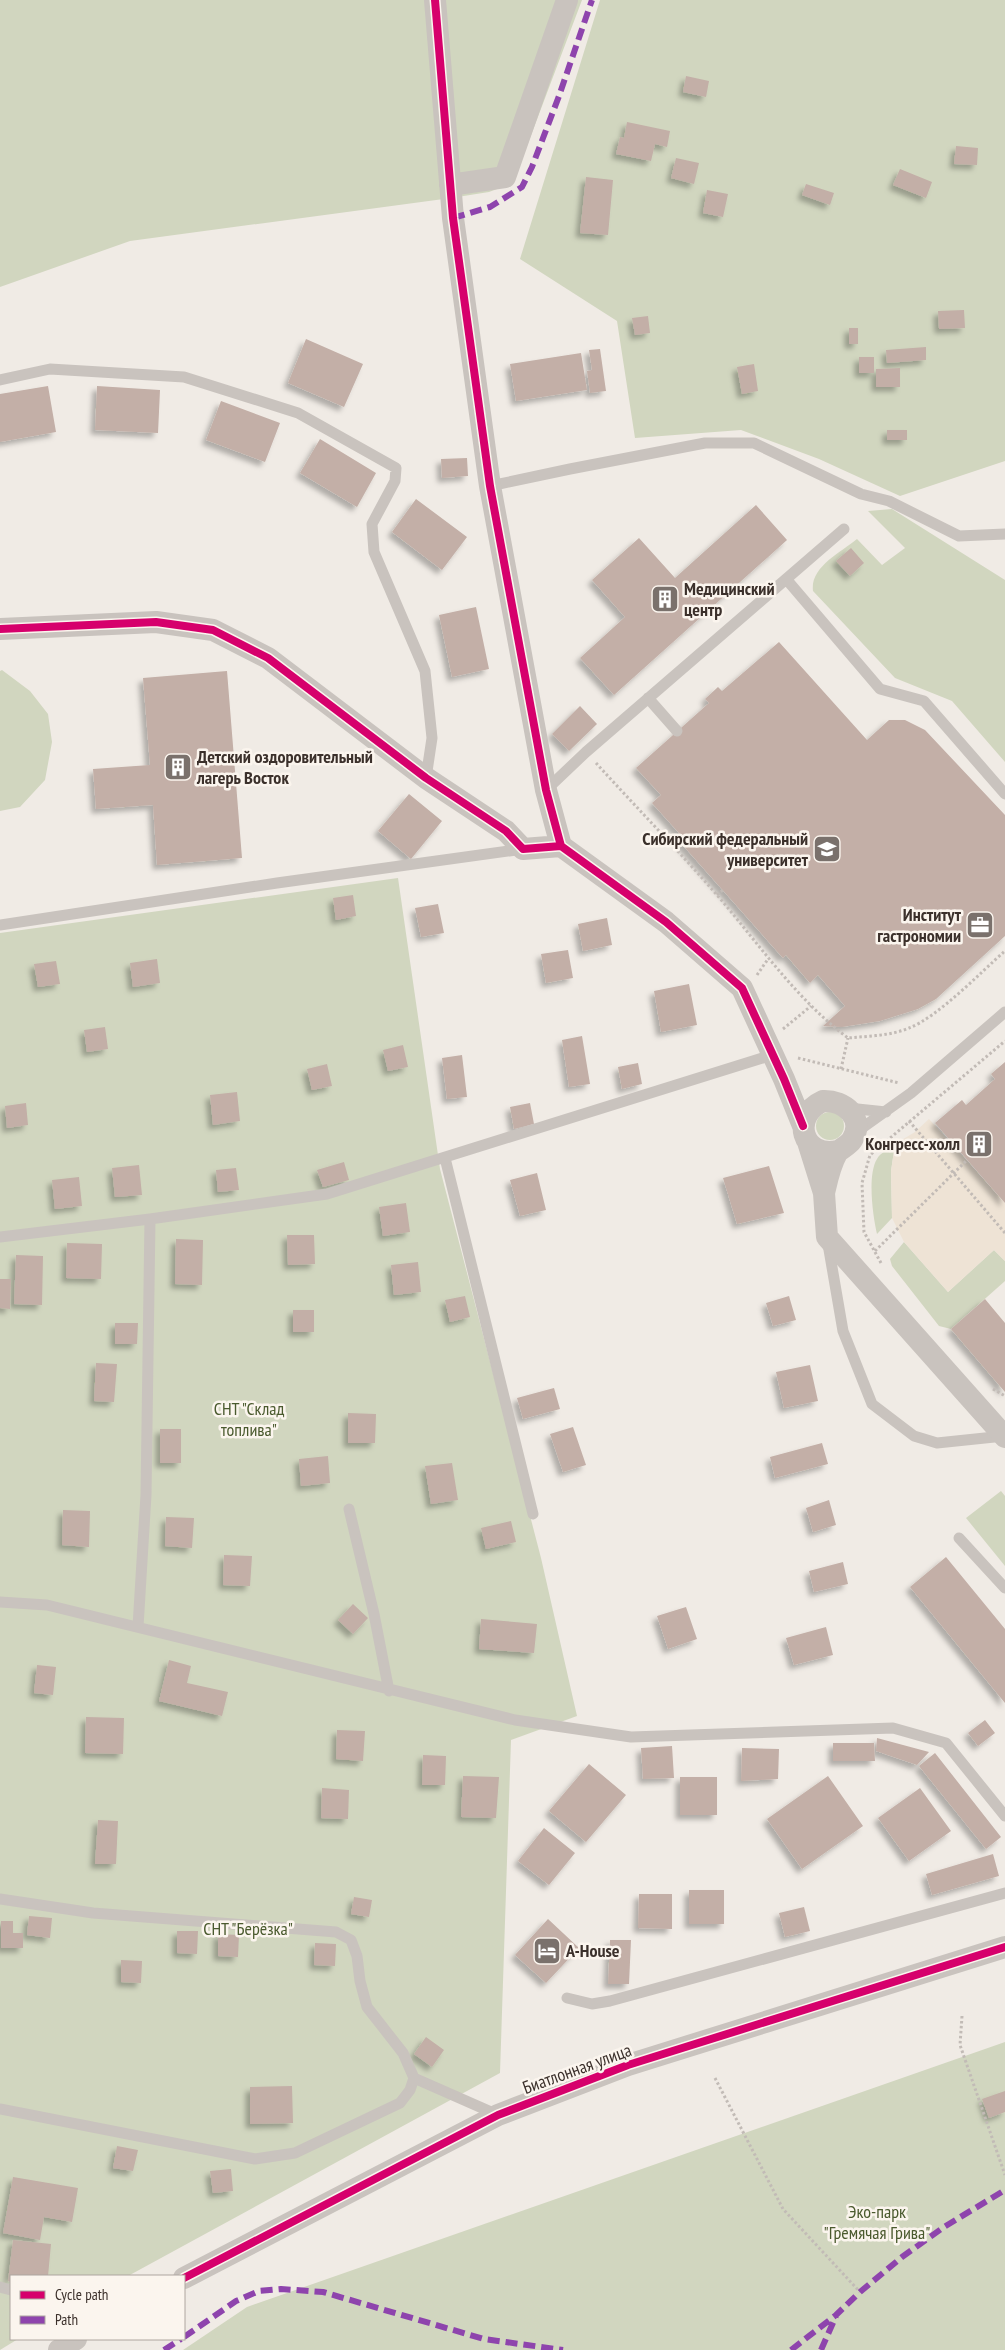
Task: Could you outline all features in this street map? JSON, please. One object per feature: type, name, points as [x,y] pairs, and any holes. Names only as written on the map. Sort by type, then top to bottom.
[{"type":"street","points":[[435,0],[450,185],[490,486],[546,790],[561,846],[666,922],[742,988],[782,1055],[784,1079],[806,1134],[824,1193],[827,1237],[1004,1436]]},
{"type":"street","points":[[450,185],[505,177],[567,0]]},
{"type":"street","points":[[0,629],[156,622],[212,630],[268,658],[426,778],[506,831],[523,849],[561,846]]},
{"type":"street","points":[[784,1079],[823,1101],[841,1103],[853,1115],[855,1133],[851,1141],[838,1151],[829,1172],[824,1193]]},
{"type":"street","points":[[823,1101],[808,1111],[806,1134],[822,1152],[838,1151]]},
{"type":"street","name":"Биатлонная улица","points":[[185,2277],[498,2115],[628,2065],[1005,1947]]},
{"type":"street","points":[[59,2350],[74,2340]]},
{"type":"lane","points":[[0,380],[50,369],[184,377],[298,413],[396,468],[395,481],[372,524],[374,552],[425,671],[432,738],[426,778]]},
{"type":"lane","points":[[490,486],[570,468],[705,444],[754,443],[861,494],[890,501],[959,536],[1005,534]]},
{"type":"lane","points":[[546,790],[586,752],[844,528]]},
{"type":"lane","points":[[786,580],[880,689],[924,701],[1005,794]]},
{"type":"lane","points":[[648,698],[677,731]]},
{"type":"lane","points":[[0,925],[277,883],[523,849]]},
{"type":"lane","points":[[855,1133],[912,1093],[1005,1012]]},
{"type":"lane","points":[[0,1237],[150,1219],[327,1194],[782,1055]]},
{"type":"lane","points":[[848,1108],[886,1112]]},
{"type":"lane","points":[[445,1158],[533,1514]]},
{"type":"lane","points":[[138,1627],[146,1496],[150,1219]]},
{"type":"lane","points":[[827,1237],[843,1331],[872,1404],[914,1436],[938,1443],[1004,1436]]},
{"type":"lane","points":[[349,1509],[374,1614],[389,1691]]},
{"type":"lane","points":[[959,1538],[1005,1588]]},
{"type":"lane","points":[[0,1602],[47,1605],[389,1691],[515,1720],[631,1737],[893,1728],[946,1744],[1005,1816]]},
{"type":"lane","points":[[568,1998],[592,2004],[610,2001],[1005,1893]]},
{"type":"lane","points":[[0,1899],[93,1913],[286,1930],[336,1932],[351,1940],[357,1956],[360,1981],[367,2007],[402,2053],[414,2078],[498,2115]]},
{"type":"lane","points":[[0,2109],[255,2158],[295,2153],[400,2103],[410,2090],[414,2078]]},
{"type":"path","points":[[586,752],[717,896],[768,959],[811,1006],[848,1038],[876,1036],[909,1028],[931,1016],[1005,951]]},
{"type":"path","points":[[717,896],[723,890]]},
{"type":"path","points":[[756,976],[768,959]]},
{"type":"path","points":[[777,1024],[781,1031],[811,1006]]},
{"type":"path","points":[[841,1069],[848,1038]]},
{"type":"path","points":[[886,1269],[864,1232],[862,1183],[870,1155],[1005,1041]]},
{"type":"path","points":[[782,1055],[902,1084],[912,1093]]},
{"type":"path","points":[[908,1122],[1005,1233]]},
{"type":"path","points":[[874,1251],[968,1160]]},
{"type":"path","points":[[987,1384],[1005,1396]]},
{"type":"path","points":[[962,2016],[960,2045],[1005,2175]]},
{"type":"path","points":[[715,2078],[783,2209],[860,2292]]},
{"type":"green space","points":[[0,0],[582,0],[513,183],[489,192],[451,198],[130,241],[0,287]]},
{"type":"green space","points":[[600,0],[1005,0],[1005,461],[900,496],[819,459],[741,430],[635,438],[617,321],[520,259]]},
{"type":"green space","points":[[892,509],[1005,580],[1005,762],[952,701],[895,678],[813,591],[813,582],[821,568],[857,539],[882,565],[905,548],[868,511]]},
{"type":"green space","points":[[2,670],[30,691],[48,714],[52,742],[45,780],[20,807],[0,811],[0,671]]},
{"type":"green space","points":[[398,878],[440,1169],[541,1558],[577,1716],[511,1740],[500,2073],[130,2275],[10,2275],[10,2340],[16,2340],[0,2350],[0,933]]},
{"type":"green space","points":[[830,1112],[840,1116],[844,1126],[840,1136],[830,1140],[820,1136],[816,1126],[820,1116]]},
{"type":"green space","points":[[895,1144],[891,1171],[892,1218],[877,1234],[872,1196],[872,1175],[877,1159]]},
{"type":"green space","points":[[904,1242],[948,1292],[994,1250],[1005,1261],[1005,1281],[951,1329],[939,1326],[892,1266],[890,1259]]},
{"type":"green space","points":[[1001,1491],[1005,1496],[1005,1566],[966,1518]]},
{"type":"green space","name":"Эко-парк \"Гремячая Грива\"","points":[[1005,2042],[1005,2350],[183,2350],[247,2307]]},
{"type":"shaded area","points":[[929,1119],[1005,1203],[1005,1261],[994,1250],[948,1292],[904,1242],[892,1218],[891,1171],[895,1144],[915,1132]]},
{"type":"building","points":[[686,76],[709,81],[706,97],[683,92]]},
{"type":"building","points":[[627,122],[670,131],[667,147],[655,144],[651,161],[616,154],[620,137],[624,138]]},
{"type":"building","points":[[956,146],[978,148],[977,165],[954,164]]},
{"type":"building","points":[[676,158],[699,163],[694,184],[671,178]]},
{"type":"building","points":[[900,169],[932,182],[926,198],[893,185]]},
{"type":"building","points":[[586,177],[613,180],[608,235],[580,233]]},
{"type":"building","points":[[806,184],[834,193],[830,205],[802,195]]},
{"type":"building","points":[[707,190],[728,194],[723,217],[703,213]]},
{"type":"building","points":[[964,310],[965,328],[939,329],[938,311]]},
{"type":"building","points":[[648,316],[650,333],[635,335],[632,318]]},
{"type":"building","points":[[849,328],[858,328],[858,344],[849,344]]},
{"type":"building","points":[[306,339],[363,364],[344,407],[288,383]]},
{"type":"building","points":[[926,347],[926,360],[887,363],[886,350]]},
{"type":"building","points":[[600,349],[606,391],[590,393],[587,371],[592,370],[589,350]]},
{"type":"building","points":[[581,353],[587,390],[516,401],[510,364]]},
{"type":"building","points":[[859,357],[874,357],[874,373],[859,373]]},
{"type":"building","points":[[754,364],[758,391],[742,394],[737,367]]},
{"type":"building","points":[[900,368],[900,387],[876,387],[876,369]]},
{"type":"building","points":[[48,386],[56,432],[0,442],[0,394]]},
{"type":"building","points":[[97,386],[160,390],[158,433],[95,430]]},
{"type":"building","points":[[221,401],[280,423],[265,462],[206,440]]},
{"type":"building","points":[[887,430],[907,430],[907,440],[887,440]]},
{"type":"building","points":[[320,439],[376,473],[357,507],[300,473]]},
{"type":"building","points":[[467,458],[468,476],[442,478],[441,459]]},
{"type":"building","points":[[416,499],[467,537],[442,570],[392,532]]},
{"type":"building","name":"Медицинский центр","points":[[756,505],[787,540],[614,695],[580,658],[625,617],[592,580],[639,538],[675,578]]},
{"type":"building","points":[[851,548],[864,563],[850,576],[836,561]]},
{"type":"building","points":[[476,607],[489,669],[452,677],[439,615]]},
{"type":"building","points":[[779,642],[867,740],[889,720],[905,720],[925,730],[1005,815],[1005,936],[936,999],[918,1009],[880,1021],[842,1027],[823,1026],[845,1006],[818,975],[810,983],[786,955],[783,958],[680,842],[676,836],[679,833],[652,803],[661,795],[636,768],[709,703],[705,699],[718,687],[722,691]]},
{"type":"building","name":"Детский оздоровительный лагерь Восток","points":[[227,671],[242,858],[157,865],[153,805],[96,809],[93,769],[150,765],[143,678]]},
{"type":"building","points":[[580,706],[597,724],[569,751],[552,734]]},
{"type":"building","points":[[409,794],[442,821],[411,859],[378,831]]},
{"type":"building","points":[[353,895],[356,916],[336,920],[333,898]]},
{"type":"building","points":[[438,904],[444,933],[421,937],[415,908]]},
{"type":"building","points":[[607,918],[612,945],[583,951],[578,924]]},
{"type":"building","points":[[568,950],[573,978],[546,983],[541,954]]},
{"type":"building","points":[[157,959],[160,983],[133,987],[130,963]]},
{"type":"building","points":[[56,961],[60,984],[38,987],[34,964]]},
{"type":"building","points":[[689,984],[697,1025],[661,1032],[654,991]]},
{"type":"building","points":[[105,1027],[108,1049],[87,1052],[84,1030]]},
{"type":"building","points":[[582,1036],[590,1084],[569,1087],[562,1040]]},
{"type":"building","points":[[403,1045],[408,1067],[388,1071],[383,1050]]},
{"type":"building","points":[[462,1055],[467,1097],[447,1099],[442,1058]]},
{"type":"building","name":"Конгресс-холл","points":[[1005,1062],[1005,1203],[935,1123],[962,1100],[966,1105],[995,1079],[991,1074]]},
{"type":"building","points":[[638,1063],[642,1084],[622,1089],[618,1067]]},
{"type":"building","points":[[327,1064],[332,1086],[312,1090],[307,1069]]},
{"type":"building","points":[[237,1092],[240,1121],[213,1125],[210,1095]]},
{"type":"building","points":[[26,1103],[28,1125],[7,1128],[5,1106]]},
{"type":"building","points":[[530,1103],[534,1124],[514,1129],[510,1107]]},
{"type":"building","points":[[344,1162],[349,1180],[323,1187],[317,1170]]},
{"type":"building","points":[[139,1165],[142,1195],[115,1197],[112,1168]]},
{"type":"building","points":[[769,1166],[784,1213],[737,1224],[723,1178]]},
{"type":"building","points":[[236,1168],[239,1190],[218,1192],[216,1170]]},
{"type":"building","points":[[537,1173],[546,1210],[520,1216],[510,1180]]},
{"type":"building","points":[[79,1177],[82,1206],[55,1209],[52,1180]]},
{"type":"building","points":[[406,1203],[410,1232],[383,1236],[379,1207]]},
{"type":"building","points":[[287,1235],[314,1235],[315,1264],[288,1265]]},
{"type":"building","points":[[176,1239],[203,1240],[202,1285],[175,1284]]},
{"type":"building","points":[[67,1243],[102,1244],[101,1279],[66,1278]]},
{"type":"building","points":[[16,1255],[43,1256],[42,1305],[14,1304]]},
{"type":"building","points":[[418,1262],[421,1292],[394,1295],[391,1265]]},
{"type":"building","points":[[0,1279],[11,1279],[10,1309],[0,1308]]},
{"type":"building","points":[[465,1296],[470,1317],[450,1322],[445,1300]]},
{"type":"building","points":[[789,1296],[796,1320],[773,1326],[766,1303]]},
{"type":"building","points":[[985,1299],[1005,1323],[1005,1392],[951,1329]]},
{"type":"building","points":[[293,1310],[314,1310],[314,1332],[293,1332]]},
{"type":"building","points":[[115,1323],[138,1323],[137,1344],[115,1344]]},
{"type":"building","points":[[96,1363],[117,1364],[114,1402],[94,1401]]},
{"type":"building","points":[[810,1365],[818,1401],[784,1408],[776,1372]]},
{"type":"building","points":[[554,1388],[560,1409],[523,1419],[517,1398]]},
{"type":"building","points":[[348,1413],[376,1414],[375,1443],[348,1443]]},
{"type":"building","points":[[573,1427],[586,1465],[563,1472],[550,1434]]},
{"type":"building","points":[[160,1429],[181,1429],[181,1463],[160,1463]]},
{"type":"building","points":[[822,1443],[828,1464],[775,1478],[770,1457]]},
{"type":"building","points":[[328,1456],[330,1483],[301,1486],[299,1459]]},
{"type":"building","points":[[452,1463],[458,1500],[431,1504],[425,1466]]},
{"type":"building","points":[[829,1500],[836,1525],[813,1532],[806,1508]]},
{"type":"building","points":[[63,1510],[90,1511],[89,1547],[62,1545]]},
{"type":"building","points":[[166,1517],[194,1518],[192,1548],[165,1546]]},
{"type":"building","points":[[511,1521],[516,1542],[486,1549],[481,1528]]},
{"type":"building","points":[[224,1555],[252,1556],[250,1586],[223,1585]]},
{"type":"building","points":[[946,1557],[1005,1629],[1005,1703],[910,1587]]},
{"type":"building","points":[[843,1562],[848,1584],[814,1592],[809,1571]]},
{"type":"building","points":[[353,1604],[368,1618],[353,1634],[338,1620]]},
{"type":"building","points":[[686,1607],[697,1639],[668,1649],[657,1616]]},
{"type":"building","points":[[481,1619],[537,1624],[534,1653],[479,1649]]},
{"type":"building","points":[[826,1627],[833,1655],[794,1665],[786,1638]]},
{"type":"building","points":[[169,1660],[191,1666],[187,1683],[228,1692],[222,1716],[159,1701]]},
{"type":"building","points":[[37,1665],[56,1667],[53,1695],[34,1693]]},
{"type":"building","points":[[86,1717],[124,1718],[123,1754],[85,1753]]},
{"type":"building","points":[[985,1720],[995,1733],[978,1746],[968,1733]]},
{"type":"building","points":[[337,1730],[365,1731],[363,1761],[336,1759]]},
{"type":"building","points":[[877,1738],[929,1752],[917,1765],[876,1751]]},
{"type":"building","points":[[833,1743],[874,1743],[875,1761],[833,1761]]},
{"type":"building","points":[[672,1746],[674,1778],[643,1779],[641,1748]]},
{"type":"building","points":[[742,1748],[779,1749],[778,1779],[741,1781]]},
{"type":"building","points":[[935,1753],[1001,1837],[986,1849],[919,1766]]},
{"type":"building","points":[[423,1755],[446,1756],[445,1785],[422,1785]]},
{"type":"building","points":[[589,1764],[626,1795],[586,1842],[549,1811]]},
{"type":"building","points":[[463,1776],[499,1777],[496,1818],[461,1817]]},
{"type":"building","points":[[828,1776],[863,1826],[802,1869],[767,1819]]},
{"type":"building","points":[[680,1777],[717,1777],[717,1815],[680,1815]]},
{"type":"building","points":[[322,1788],[349,1790],[348,1819],[321,1818]]},
{"type":"building","points":[[920,1788],[951,1831],[909,1861],[878,1818]]},
{"type":"building","points":[[98,1820],[118,1821],[116,1864],[95,1864]]},
{"type":"building","points":[[544,1828],[575,1853],[549,1885],[518,1861]]},
{"type":"building","points":[[993,1854],[999,1876],[932,1895],[926,1874]]},
{"type":"building","points":[[689,1890],[724,1890],[724,1924],[689,1924]]},
{"type":"building","points":[[639,1894],[672,1894],[672,1929],[638,1928]]},
{"type":"building","points":[[354,1897],[372,1900],[369,1917],[351,1914]]},
{"type":"building","points":[[804,1907],[810,1931],[785,1937],[779,1913]]},
{"type":"building","points":[[29,1916],[52,1918],[50,1938],[27,1935]]},
{"type":"building","name":"A-House","points":[[548,1919],[579,1948],[546,1983],[515,1955]]},
{"type":"building","points":[[1,1921],[13,1921],[13,1933],[23,1933],[23,1948],[1,1948]]},
{"type":"building","points":[[177,1931],[198,1931],[197,1954],[177,1953]]},
{"type":"building","points":[[218,1934],[239,1935],[238,1957],[218,1956]]},
{"type":"building","points":[[610,1940],[631,1940],[629,1984],[608,1984]]},
{"type":"building","points":[[315,1943],[336,1944],[335,1966],[314,1965]]},
{"type":"building","points":[[121,1960],[142,1961],[141,1983],[121,1982]]},
{"type":"building","points":[[426,2037],[444,2050],[432,2067],[414,2054]]},
{"type":"building","points":[[292,2086],[293,2123],[250,2124],[250,2087]]},
{"type":"building","points":[[1005,2091],[1005,2112],[989,2118],[982,2099]]},
{"type":"building","points":[[117,2146],[138,2150],[133,2171],[113,2168]]},
{"type":"building","points":[[231,2169],[233,2191],[213,2193],[210,2171]]},
{"type":"building","points":[[13,2177],[78,2188],[72,2222],[44,2217],[40,2240],[3,2233]]},
{"type":"building","points":[[13,2240],[51,2244],[48,2275],[10,2275],[10,2282],[8,2281]]},
{"type":"marked path","points":[[453,218],[490,207],[522,187],[532,167],[559,96],[592,0]]},
{"type":"marked path","points":[[791,2350],[836,2315],[902,2257],[944,2227],[1005,2190]]},
{"type":"marked path","points":[[185,2336],[236,2301],[259,2291],[281,2289],[323,2292],[484,2339],[563,2350]]},
{"type":"marked path","points":[[821,2350],[836,2316]]},
{"type":"marked path","points":[[164,2350],[179,2340]]},
{"type":"cycle path","points":[[435,0],[453,218],[490,486],[546,790],[561,846],[666,922],[742,988],[784,1079],[803,1126]]},
{"type":"cycle path","points":[[0,629],[156,622],[213,630],[268,658],[426,778],[506,831],[523,849],[561,846]]},
{"type":"cycle path","points":[[185,2277],[498,2115],[628,2065],[1005,1947]]},
{"type":"place","name":"Медицинский центр","points":[[665,599]]},
{"type":"place","name":"Детский оздоровительный лагерь Восток","points":[[178,767]]},
{"type":"place","name":"Сибирский федеральный университет","points":[[827,849]]},
{"type":"place","name":"Институт гастрономии","points":[[980,925]]},
{"type":"place","name":"Конгресс-холл","points":[[979,1144]]},
{"type":"place","name":"A-House","points":[[547,1951]]},
{"type":"park label","name":"СНТ \"Склад топлива\"","points":[[249,1419]]},
{"type":"park label","name":"СНТ \"Берёзка\"","points":[[248,1929]]}]
